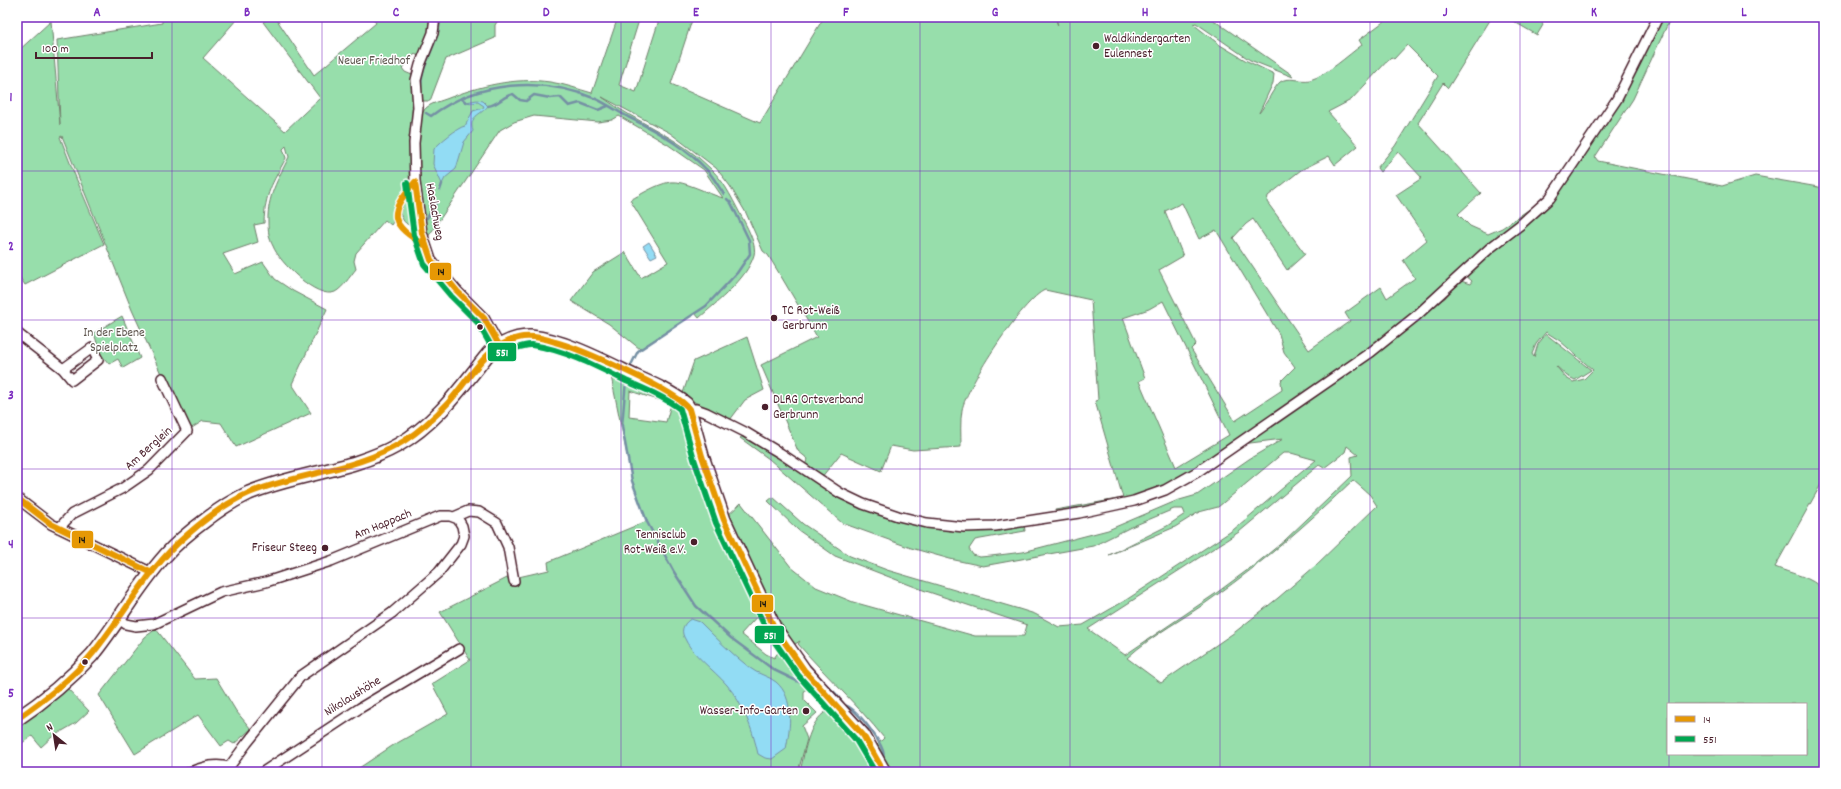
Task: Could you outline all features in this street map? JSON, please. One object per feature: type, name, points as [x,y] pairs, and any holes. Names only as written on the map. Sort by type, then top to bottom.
[{"type":"street","name":"Haslachweg","points":[[435,17],[433,33],[418,72],[416,88],[418,106],[414,143],[415,182],[422,233],[432,260],[443,276],[484,318],[499,345]]},
{"type":"street","points":[[17,719],[32,709],[91,655],[165,555],[185,536],[231,502],[265,487],[351,464],[398,445],[416,434],[436,416],[489,353],[499,345],[514,339],[530,337],[596,357],[629,373],[684,404],[707,413],[745,432],[780,453],[840,493],[863,504],[898,516],[927,523],[964,527],[995,526],[1079,514],[1134,501],[1165,490],[1197,472],[1389,338],[1439,296],[1499,240],[1520,225],[1550,198],[1617,99],[1658,17]]},
{"type":"street","points":[[17,333],[63,369]]},
{"type":"street","name":"Am Berglein","points":[[59,528],[72,514],[123,488],[149,470],[187,431],[162,378]]},
{"type":"street","points":[[684,404],[724,520],[774,627],[804,670],[863,735],[884,772]]},
{"type":"street","points":[[17,498],[59,528],[152,573]]},
{"type":"street","name":"Am Happach","points":[[118,620],[126,624],[136,626],[154,624],[221,592],[266,582],[331,561],[440,516],[454,517],[468,511],[479,512],[497,524],[508,547],[514,580]]},
{"type":"street","points":[[190,772],[205,766],[218,764],[228,769],[301,676],[392,613],[439,572],[463,540],[462,526],[454,517]]},
{"type":"street","name":"Nikolaushöhe","points":[[262,772],[360,708],[459,649]]},
{"type":"green space","name":"Neuer Friedhof","points":[[162,17],[232,17],[237,19],[203,58],[285,131],[320,98],[263,22],[271,17],[275,17],[314,75],[376,23],[372,17],[431,17],[430,32],[420,57],[415,54],[402,68],[405,72],[412,75],[412,181],[395,204],[393,222],[391,225],[385,220],[356,253],[354,261],[356,269],[344,285],[335,292],[327,293],[309,285],[283,261],[272,243],[268,229],[269,204],[274,188],[289,157],[286,146],[283,149],[286,158],[273,182],[268,196],[264,223],[254,225],[258,242],[223,254],[235,274],[263,262],[275,279],[293,291],[327,309],[292,384],[311,413],[236,447],[221,423],[203,421],[187,431],[132,310],[62,136],[60,137],[104,244],[25,285],[17,273],[17,52],[51,21],[60,125],[57,40],[162,23]]},
{"type":"green space","points":[[437,17],[500,17],[495,25],[495,38],[446,59],[430,101],[421,101],[421,70]]},
{"type":"green space","points":[[618,17],[640,17],[619,85],[636,92],[660,17],[693,17],[671,84],[760,123],[824,17],[1055,17],[1058,26],[1056,17],[1209,17],[1291,74],[1293,77],[1250,60],[1196,23],[1193,24],[1220,45],[1245,60],[1274,74],[1273,83],[1259,113],[1280,82],[1287,79],[1310,80],[1323,74],[1362,45],[1359,40],[1390,17],[1492,17],[1448,88],[1443,83],[1418,123],[1481,193],[1458,214],[1470,226],[1488,234],[1502,228],[1531,208],[1534,210],[1483,251],[1378,343],[1182,477],[1136,499],[1058,513],[1055,510],[1123,498],[1095,401],[1098,400],[1091,300],[1045,290],[1036,296],[1024,309],[997,344],[984,364],[966,398],[961,414],[961,447],[913,450],[891,446],[881,471],[841,453],[821,478],[804,466],[808,459],[798,451],[761,365],[817,337],[768,255],[763,251],[746,213],[730,186],[716,168],[670,133],[602,97],[630,115],[673,139],[711,169],[721,180],[733,200],[750,233],[755,251],[745,273],[731,290],[699,318],[695,313],[640,349],[609,324],[571,301],[593,272],[625,252],[641,278],[668,262],[630,200],[654,187],[670,182],[689,185],[723,198],[704,170],[667,144],[619,116],[612,120],[598,122],[534,116],[514,122],[500,130],[428,237],[421,200],[417,152],[419,123],[423,112],[427,107],[436,102],[471,90],[510,82],[550,82],[592,93]],"holes":[[[1407,45],[1438,76],[1395,146],[1377,168],[1380,172],[1398,152],[1422,178],[1396,195],[1427,240],[1403,260],[1415,278],[1387,298],[1381,287],[1345,313],[1350,321],[1309,350],[1233,238],[1253,219],[1287,270],[1305,254],[1267,202],[1268,196],[1301,170],[1329,156],[1335,165],[1358,146],[1328,112],[1351,100],[1391,57],[1394,59]],[[1182,203],[1199,239],[1216,230],[1279,334],[1284,352],[1295,367],[1281,381],[1282,390],[1235,421],[1191,349],[1196,344],[1159,270],[1183,256],[1165,211]],[[1163,301],[1229,435],[1176,467],[1139,381],[1145,378],[1123,318],[1149,309]]]},
{"type":"green space","points":[[1506,17],[1541,17],[1543,25],[1537,35]]},
{"type":"green space","points":[[1661,17],[1671,17],[1633,99],[1595,157],[1598,161],[1722,186],[1755,176],[1824,188],[1824,479],[1775,567],[1814,582],[1824,591],[1824,772],[888,772],[875,747],[884,738],[864,714],[798,644],[800,641],[790,647],[726,517],[741,503],[791,567],[816,587],[853,602],[975,636],[1024,636],[1027,625],[923,590],[835,556],[798,530],[768,501],[773,497],[803,524],[850,556],[887,570],[1035,614],[1059,627],[1083,625],[1126,600],[1233,530],[1316,460],[1291,453],[1283,453],[1218,507],[1199,512],[1175,527],[1109,555],[1167,526],[1185,514],[1183,509],[1174,509],[1131,527],[1093,546],[983,566],[950,559],[911,548],[842,523],[769,459],[740,438],[743,436],[764,446],[820,484],[921,525],[1024,524],[1025,531],[975,540],[969,549],[973,555],[980,557],[1023,552],[1108,530],[1176,501],[1197,495],[1249,459],[1283,439],[1242,444],[1429,308],[1445,298],[1457,283],[1461,281],[1470,284],[1472,281],[1466,276],[1493,249],[1529,223],[1561,185]],"holes":[[[1546,332],[1560,341],[1593,370],[1584,379],[1573,382],[1566,378],[1556,366],[1567,376],[1575,380],[1591,370],[1546,334],[1538,344],[1534,357],[1532,354],[1536,344]],[[1347,446],[1358,455],[1351,457],[1352,476],[1284,541],[1215,594],[1125,655],[1088,629],[1239,532],[1319,465],[1324,468],[1345,452]],[[1353,480],[1370,495],[1377,506],[1314,567],[1235,632],[1161,683],[1127,658],[1148,641],[1203,605],[1251,570],[1286,541]]]},
{"type":"green space","points":[[409,200],[415,204],[417,221],[412,226],[404,221],[400,213],[404,202]]},
{"type":"green space","name":"In der Ebene Spielplatz","points":[[122,316],[140,358],[123,368],[118,359],[109,364],[100,353],[94,333]]},
{"type":"green space","points":[[747,337],[764,390],[745,400],[730,420],[685,397],[683,393],[694,361]]},
{"type":"green space","points":[[612,371],[661,395],[684,414],[712,511],[760,613],[741,634],[766,654],[774,658],[782,647],[809,684],[804,692],[804,700],[817,713],[802,726],[807,739],[798,772],[353,772],[392,746],[448,714],[432,684],[470,660],[440,612],[513,575],[514,578],[549,570],[548,562],[647,521],[632,480],[611,376]],"holes":[[[630,391],[671,404],[666,422],[629,417]]]},
{"type":"green space","points":[[156,629],[195,679],[216,678],[236,711],[251,729],[234,744],[229,741],[221,746],[198,715],[135,754],[99,695],[145,637]]},
{"type":"green space","points":[[67,688],[89,711],[76,723],[52,737],[41,747],[32,736],[22,743],[17,736],[17,728]]},
{"type":"green space","points":[[832,709],[857,739],[876,772],[800,772],[806,745],[813,726],[824,713]]},
{"type":"water","points":[[477,100],[483,101],[488,106],[476,116],[472,122],[473,131],[464,142],[456,169],[445,178],[442,184],[433,164],[434,149],[453,132],[465,126],[473,111],[483,108],[484,106],[478,102],[466,102]]},
{"type":"water","points":[[649,242],[657,255],[651,258],[643,246]]},
{"type":"water","points":[[691,619],[700,622],[730,652],[756,672],[776,682],[782,689],[789,705],[789,732],[786,749],[772,759],[765,758],[758,754],[743,709],[733,692],[722,679],[697,656],[687,643],[683,634],[683,629],[685,624]]},
{"type":"waterway","points":[[421,89],[424,71],[437,36],[440,17]]},
{"type":"waterway","points":[[426,113],[431,116],[449,104],[469,95],[489,89],[510,86],[532,85],[554,87],[575,92],[604,103],[679,146],[706,169],[724,194]]},
{"type":"waterway","points":[[488,106],[495,104],[513,94],[520,100],[526,101],[534,95],[550,98],[560,97],[569,106],[580,103],[598,110],[608,106]]},
{"type":"waterway","points":[[462,99],[466,102]]},
{"type":"waterway","points":[[440,190],[442,184]]},
{"type":"waterway","points":[[630,367],[638,351],[706,306],[737,273],[750,254],[749,240],[731,203],[727,199]]},
{"type":"waterway","points":[[427,218],[436,203]]},
{"type":"waterway","points":[[626,380],[622,426],[632,481],[647,522],[674,572],[696,606],[731,638],[774,670],[801,683]]},
{"type":"waterway","points":[[825,684],[836,694],[844,705],[855,711],[861,717],[881,746],[884,760]]},
{"type":"transit line","name":"14","points":[[415,182],[422,233],[431,260],[457,291],[484,318],[499,345]]},
{"type":"transit line","name":"14","points":[[415,182],[399,203],[396,211],[396,218],[399,225],[405,232],[426,246]]},
{"type":"transit line","name":"551","points":[[407,183],[414,235],[424,264],[451,296],[478,323],[494,351],[502,352],[527,345],[544,347],[580,359],[647,390],[680,409],[694,459],[716,523],[767,631],[798,675],[856,740],[875,772]]},
{"type":"transit line","name":"14","points":[[17,719],[57,689],[85,663],[160,562],[173,548],[208,517],[224,506],[249,493],[288,480],[348,465],[386,451],[404,441],[422,428],[448,403],[479,364],[497,348],[518,338],[536,337],[584,352],[648,381],[681,401],[689,409],[702,456],[724,520],[774,627],[804,670],[863,735],[884,772]]},
{"type":"transit line","name":"14","points":[[17,498],[51,524],[152,573]]},
{"type":"place","name":"Waldkindergarten Eulennest","points":[[1096,46]]},
{"type":"place","name":"TC Rot-Weiß Gerbrunn","points":[[774,318]]},
{"type":"place","name":"DLRG Ortsverband Gerbrunn","points":[[765,407]]},
{"type":"place","name":"Tennisclub Rot-Weiß e.V.","points":[[694,542]]},
{"type":"place","name":"Friseur Steeg","points":[[325,548]]},
{"type":"place","name":"Wasser-Info-Garten","points":[[806,711]]}]
